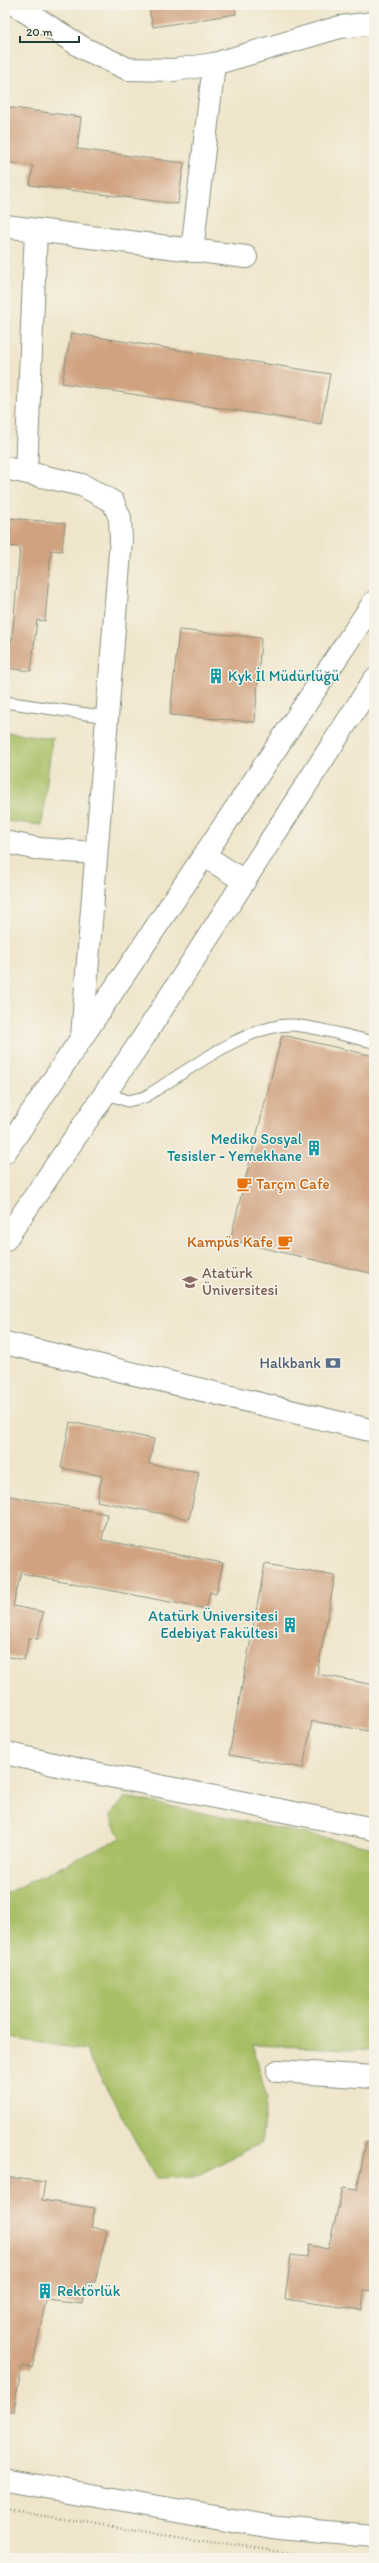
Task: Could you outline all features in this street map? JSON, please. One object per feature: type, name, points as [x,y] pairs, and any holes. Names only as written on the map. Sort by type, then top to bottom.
[{"type":"street","points":[[15,5],[85,49],[128,69],[174,70],[214,64],[340,27],[374,23]]},
{"type":"street","points":[[192,250],[214,64]]},
{"type":"street","points":[[5,226],[246,257]]},
{"type":"street","points":[[26,471],[36,230]]},
{"type":"street","points":[[5,468],[26,471],[88,488],[113,502],[120,518],[107,717],[82,1038]]},
{"type":"street","points":[[5,1152],[374,602]]},
{"type":"street","points":[[5,1240],[105,1093],[374,680]]},
{"type":"street","points":[[5,842],[39,849],[96,853]]},
{"type":"street","points":[[205,856],[244,881]]},
{"type":"street","points":[[5,1343],[374,1431]]},
{"type":"street","points":[[5,1753],[88,1772],[374,1828]]},
{"type":"street","points":[[278,2071],[374,2077]]},
{"type":"street","points":[[5,2480],[278,2528],[374,2536]]},
{"type":"lane","points":[[5,702],[107,717]]},
{"type":"lane","points":[[105,1093],[128,1101],[145,1097],[249,1034],[277,1026],[292,1025],[374,1042]]},
{"type":"path","points":[[5,2510],[322,2558]]},
{"type":"green space","points":[[5,732],[52,738],[42,825],[5,821]]},
{"type":"green space","points":[[126,1797],[374,1848],[374,2050],[253,2045],[267,2099],[261,2143],[194,2177],[156,2178],[85,2050],[5,2037],[5,1894],[121,1838],[110,1815]]},
{"type":"building","points":[[148,5],[235,5],[236,14],[153,27]]},
{"type":"building","points":[[5,107],[81,117],[77,149],[184,163],[178,204],[30,185],[33,166],[5,162]]},
{"type":"building","points":[[71,333],[330,374],[321,424],[62,383]]},
{"type":"building","points":[[7,518],[65,523],[62,551],[51,550],[45,621],[37,620],[31,671],[5,668],[5,640],[12,640],[20,547],[5,546]]},
{"type":"building","name":"Kyk İl Müdürlüğü","points":[[179,630],[261,638],[255,722],[170,715]]},
{"type":"building","name":"Mediko Sosyal Tesisler - Yemekhane","points":[[282,1035],[374,1056],[374,1274],[230,1240]]},
{"type":"building","points":[[70,1422],[154,1439],[149,1464],[199,1472],[189,1519],[97,1501],[102,1476],[61,1468]]},
{"type":"building","points":[[5,1495],[107,1514],[102,1540],[223,1563],[216,1594],[210,1592],[206,1609],[21,1573],[13,1606],[43,1612],[38,1639],[29,1638],[24,1660],[5,1656]]},
{"type":"building","name":"Atatürk Üniversitesi Edebiyat Fakültesi","points":[[265,1564],[335,1576],[317,1674],[374,1685],[374,1732],[312,1721],[303,1768],[229,1755]]},
{"type":"building","points":[[366,2142],[374,2143],[374,2291],[364,2290],[362,2310],[285,2299],[291,2255],[307,2257],[309,2245],[328,2249],[343,2188],[357,2190]]},
{"type":"building","name":"Rektörlük","points":[[5,2177],[45,2182],[42,2200],[95,2208],[91,2227],[107,2231],[95,2282],[86,2282],[83,2304],[46,2300],[32,2368],[22,2366],[13,2412],[5,2411]]},
{"type":"place","name":"Kyk İl Müdürlüğü","points":[[216,676]]},
{"type":"place","name":"Mediko Sosyal Tesisler - Yemekhane","points":[[314,1148]]},
{"type":"place","name":"Tarçın Cafe","points":[[244,1184]]},
{"type":"place","name":"Kampüs Kafe","points":[[285,1242]]},
{"type":"place","name":"Atatürk Üniversitesi","points":[[190,1282]]},
{"type":"place","name":"Halkbank","points":[[333,1363]]},
{"type":"place","name":"Atatürk Üniversitesi Edebiyat Fakültesi","points":[[290,1625]]},
{"type":"place","name":"Rektörlük","points":[[45,2291]]}]
